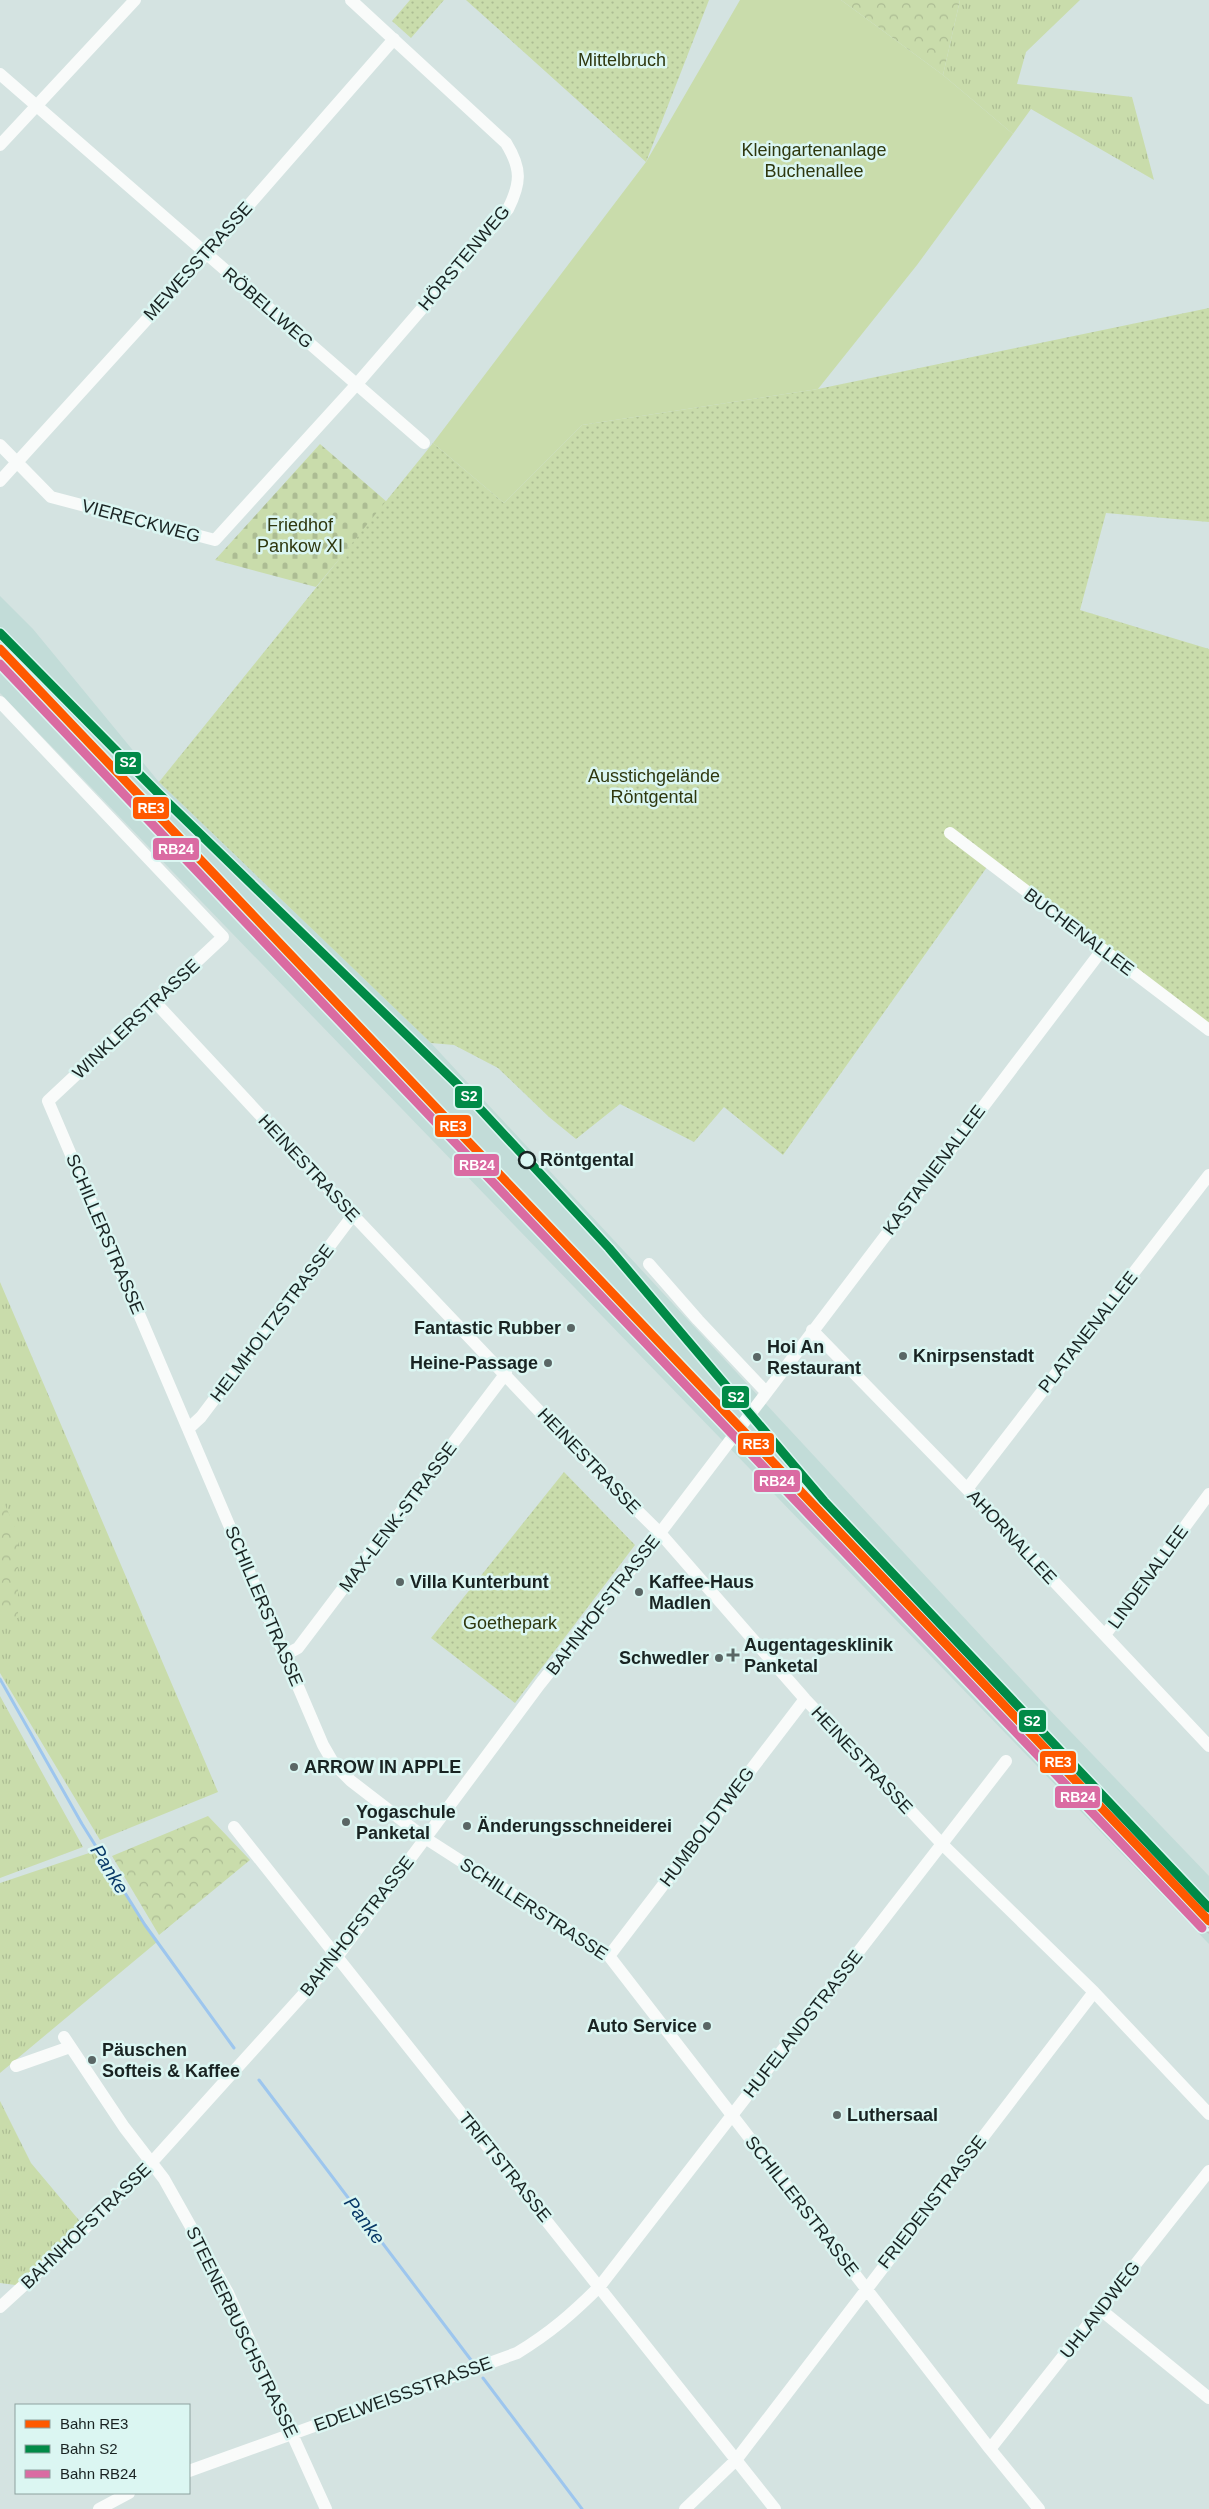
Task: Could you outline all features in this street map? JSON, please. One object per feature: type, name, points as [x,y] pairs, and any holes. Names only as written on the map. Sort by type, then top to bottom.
[{"type":"street","points":[[0,145],[136,0]]},
{"type":"street","name":"HÖRSTENWEG","points":[[352,0],[506,143],[516,158],[518,183],[508,209],[356,385]]},
{"type":"street","name":"MEWESSTRASSE","points":[[0,482],[206,254],[394,39]]},
{"type":"street","name":"RÖBELLWEG","points":[[0,74],[424,444]]},
{"type":"street","name":"VIERECKWEG","points":[[0,445],[51,498],[214,540],[356,385]]},
{"type":"street","name":"WINKLERSTRASSE","points":[[0,702],[223,937],[48,1101]]},
{"type":"street","name":"BUCHENALLEE","points":[[950,833],[1209,1030]]},
{"type":"street","name":"KASTANIENALLEE","points":[[766,1392],[1102,950]]},
{"type":"street","name":"HEINESTRASSE","points":[[155,1002],[353,1215],[506,1373],[578,1452],[660,1533],[805,1699],[942,1844],[1094,1992],[1209,2114]]},
{"type":"street","name":"SCHILLERSTRASSE","points":[[48,1101],[323,1745],[334,1764],[351,1781],[425,1838],[609,1956],[990,2449],[1039,2509]]},
{"type":"street","name":"PLATANENALLEE","points":[[967,1490],[1209,1175]]},
{"type":"street","name":"HELMHOLTZSTRASSE","points":[[188,1429],[201,1418],[353,1215]]},
{"type":"street","points":[[649,1264],[698,1320],[766,1392]]},
{"type":"street","name":"AHORNALLEE","points":[[812,1330],[967,1490],[1209,1746]]},
{"type":"street","name":"MAX-LENK-STRASSE","points":[[285,1655],[298,1648],[506,1373]]},
{"type":"street","name":"BAHNHOFSTRASSE","points":[[0,2307],[69,2244],[152,2162],[337,1957],[540,1684],[660,1533],[766,1392]]},
{"type":"street","name":"LINDENALLEE","points":[[1105,1635],[1209,1494]]},
{"type":"street","name":"HUMBOLDTWEG","points":[[609,1956],[805,1699]]},
{"type":"street","name":"HUFELANDSTRASSE","points":[[600,2286],[1006,1761]]},
{"type":"street","name":"TRIFTSTRASSE","points":[[234,1827],[775,2509]]},
{"type":"street","name":"FRIEDENSTRASSE","points":[[685,2509],[736,2460],[866,2287],[1094,1992]]},
{"type":"street","name":"STEENERBUSCHSTRASSE","points":[[16,2066],[67,2042],[124,2127],[164,2179],[228,2293],[326,2509]]},
{"type":"street","name":"UHLANDWEG","points":[[990,2449],[1209,2171]]},
{"type":"street","name":"EDELWEISSSTRASSE","points":[[190,2471],[517,2352],[544,2337],[564,2322],[600,2286]]},
{"type":"street","points":[[1101,2310],[1209,2398]]},
{"type":"street","points":[[99,2509],[127,2494]]},
{"type":"shaded area","points":[[0,596],[33,629],[159,782],[431,1043],[1047,1707],[1209,1876],[1209,1944],[0,693]]},
{"type":"green space","points":[[410,0],[444,0],[411,38],[392,21]]},
{"type":"green space","name":"Mittelbruch","points":[[466,0],[709,0],[646,162]]},
{"type":"green space","name":"Kleingartenanlage Buchenallee","points":[[740,0],[841,0],[943,75],[1013,134],[917,265],[818,389],[582,425],[504,503],[433,443],[646,162]]},
{"type":"green space","points":[[841,0],[960,0],[943,75]]},
{"type":"green space","points":[[960,0],[1080,0],[1026,52],[1017,84],[1132,97],[1154,180],[1031,109],[1013,134],[943,75]]},
{"type":"green space","name":"Ausstichgelände Röntgental","points":[[1209,308],[1209,522],[1106,513],[1080,610],[1209,649],[1209,1024],[992,860],[783,1155],[724,1107],[694,1142],[620,1104],[576,1139],[549,1117],[498,1068],[454,1045],[431,1043],[159,782],[433,443],[504,503],[582,425],[818,389]]},
{"type":"green space","name":"Friedhof Pankow XI","points":[[320,444],[387,502],[316,587],[215,560]]},
{"type":"green space","points":[[0,1282],[218,1792],[100,1840],[0,1673]]},
{"type":"green space","name":"Goethepark","points":[[564,1472],[635,1545],[515,1703],[431,1638]]},
{"type":"green space","points":[[0,1493],[18,1535],[18,1618],[0,1614]]},
{"type":"green space","points":[[0,1696],[83,1847],[0,1878]]},
{"type":"green space","points":[[208,1816],[250,1860],[159,1935],[112,1856]]},
{"type":"green space","points":[[98,1850],[157,1942],[0,2073],[0,1883]]},
{"type":"green space","points":[[0,2101],[31,2163],[83,2225],[23,2286],[0,2283]]},
{"type":"waterway","name":"Panke","points":[[0,1679],[82,1824],[145,1925],[234,2048]]},
{"type":"waterway","name":"Panke","points":[[259,2080],[471,2360]]},
{"type":"waterway","name":"Panke","points":[[483,2378],[582,2509]]},
{"type":"railway","points":[[0,659],[1209,1931]]},
{"type":"rail line","name":"S2","points":[[0,633],[158,793],[459,1086],[609,1248],[824,1501],[1209,1908]]},
{"type":"rail line","name":"RE3","points":[[0,649],[1209,1921]]},
{"type":"rail line","name":"RB24","points":[[0,664],[1202,1928]]},
{"type":"place","name":"Röntgental","points":[[527,1160]]},
{"type":"place","name":"Fantastic Rubber","points":[[571,1328]]},
{"type":"place","name":"Knirpsenstadt","points":[[903,1356]]},
{"type":"place","name":"Hoi An Restaurant","points":[[757,1357]]},
{"type":"place","name":"Heine-Passage","points":[[548,1363]]},
{"type":"place","name":"Villa Kunterbunt","points":[[400,1582]]},
{"type":"place","name":"Kaffee-Haus Madlen","points":[[639,1592]]},
{"type":"place","name":"Augentagesklinik Panketal","points":[[733,1655]]},
{"type":"place","name":"Schwedler","points":[[719,1658]]},
{"type":"place","name":"ARROW IN APPLE","points":[[294,1767]]},
{"type":"place","name":"Yogaschule Panketal","points":[[346,1822]]},
{"type":"place","name":"Änderungsschneiderei","points":[[467,1826]]},
{"type":"place","name":"Auto Service","points":[[707,2026]]},
{"type":"place","name":"Päuschen Softeis & Kaffee","points":[[92,2060]]},
{"type":"place","name":"Luthersaal","points":[[837,2115]]}]
